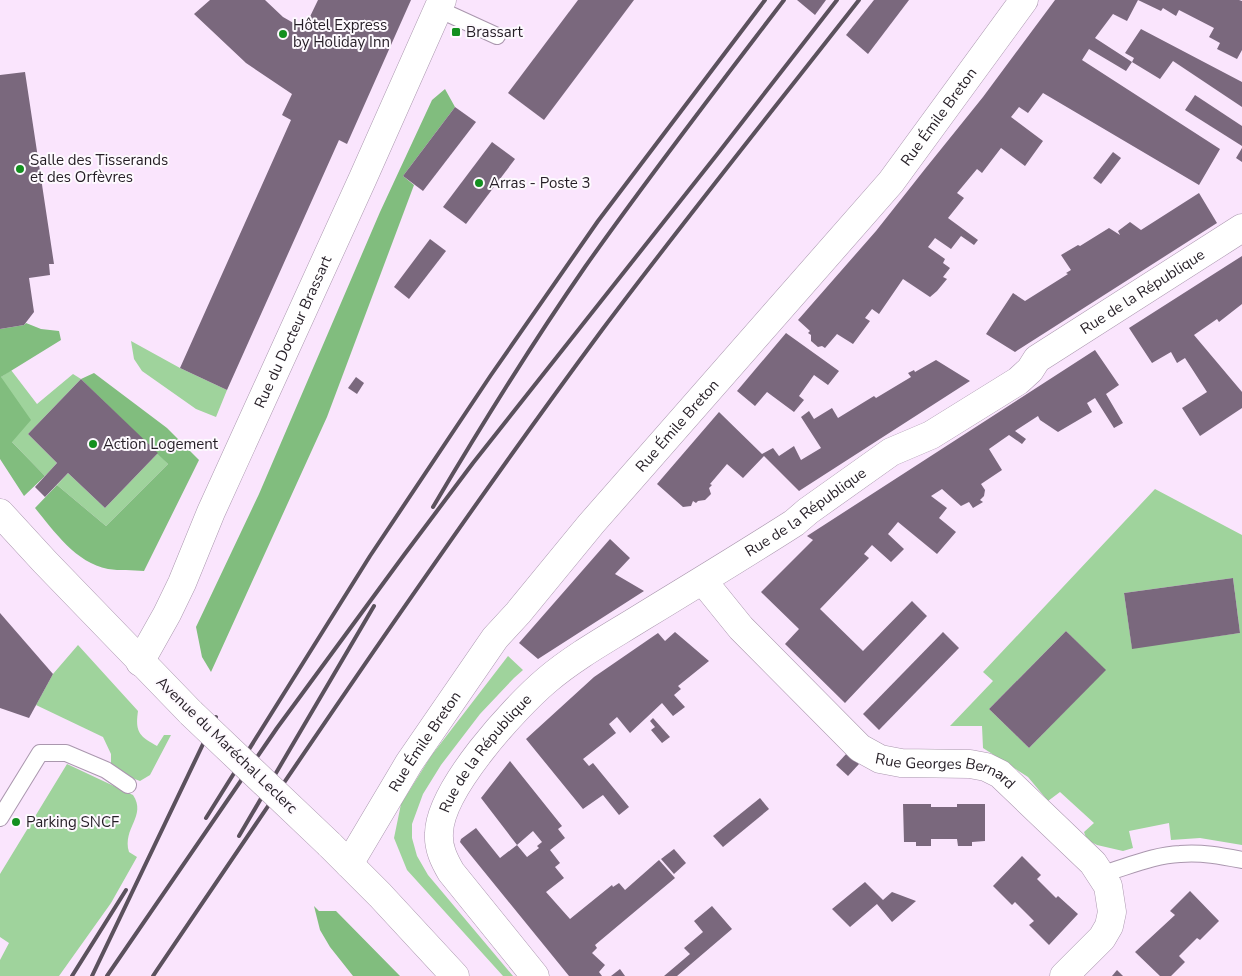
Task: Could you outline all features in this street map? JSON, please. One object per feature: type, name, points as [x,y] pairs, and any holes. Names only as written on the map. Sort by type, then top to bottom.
[{"type":"street","name":"Rue Émile Breton","points":[[349,864],[409,763],[495,638],[591,524],[891,182],[1024,0]]},
{"type":"street","name":"Rue du Docteur Brassart","points":[[140,662],[168,614],[211,512],[440,4]]},
{"type":"street","name":"Rue de la République","points":[[534,976],[451,872],[443,858],[439,832],[441,817],[459,781],[496,732],[527,699],[547,680],[582,656],[794,524],[808,510],[891,452],[931,435],[1018,381],[1030,370],[1036,359],[1242,228]]},
{"type":"street","name":"Avenue du Maréchal Leclerc","points":[[0,513],[140,662],[329,844],[380,895],[455,976]]},
{"type":"street","name":"Rue Georges Bernard","points":[[702,581],[740,628],[860,748],[880,759],[901,763],[970,764],[986,767],[1000,774],[1093,863],[1102,874],[1108,886],[1112,912],[1109,926],[1102,938],[1064,976]]},
{"type":"lane","points":[[440,4],[497,36]]},
{"type":"lane","points":[[0,818],[40,753],[66,752],[106,770],[128,785]]},
{"type":"lane","points":[[1102,874],[1161,856],[1180,854],[1208,854],[1242,860]]},
{"type":"green space","points":[[445,89],[455,107],[403,176],[414,185],[327,417],[211,672],[202,657],[196,627],[259,494],[380,212],[432,100]]},
{"type":"green space","points":[[26,323],[41,329],[59,331],[61,340],[1,377],[31,420],[12,442],[45,476],[24,496],[0,459],[0,329]]},
{"type":"green space","points":[[131,341],[180,368],[227,390],[216,417],[196,409],[142,371],[134,359]]},
{"type":"green space","points":[[11,370],[37,404],[73,374],[81,379],[28,434],[57,463],[45,476],[12,442],[1,377]]},
{"type":"green space","points":[[94,373],[167,428],[199,460],[144,571],[117,570],[96,566],[67,545],[35,508],[57,485],[106,526],[168,464],[81,379]]},
{"type":"green space","points":[[158,453],[168,464],[106,526],[57,485],[68,473],[105,508]]},
{"type":"green space","points":[[1155,489],[1242,535],[1242,845],[1200,838],[1171,840],[1169,823],[1129,831],[1133,848],[1123,851],[1097,845],[1087,840],[1084,832],[1094,823],[1060,792],[1048,801],[1028,777],[983,748],[982,726],[950,726],[993,681],[983,672]],"holes":[[[1233,578],[1240,633],[1132,648],[1124,593]],[[1066,631],[1105,670],[1029,748],[989,709]]]},
{"type":"green space","points":[[78,645],[138,711],[137,724],[142,736],[157,746],[164,735],[171,735],[150,775],[140,781],[124,775],[111,765],[111,754],[103,737],[36,705],[53,674]]},
{"type":"green space","points":[[508,656],[523,670],[480,714],[441,765],[423,794],[412,824],[412,838],[417,856],[428,875],[513,976],[503,976],[407,870],[394,838],[401,804],[431,756]]},
{"type":"green space","points":[[67,764],[133,795],[137,802],[137,809],[128,844],[129,852],[137,857],[111,903],[59,976],[0,976],[0,960],[9,943],[0,937],[0,874]]},
{"type":"green space","points":[[314,906],[319,911],[336,911],[400,976],[353,976],[330,947],[320,930]]},
{"type":"building","points":[[210,0],[265,0],[283,17],[304,29],[318,0],[411,0],[347,144],[339,140],[227,390],[180,368],[291,120],[282,115],[292,94],[246,63],[194,14]]},
{"type":"building","points":[[578,0],[634,0],[544,120],[508,93]]},
{"type":"building","points":[[797,0],[826,0],[815,15]]},
{"type":"building","points":[[874,0],[909,0],[868,54],[846,35]]},
{"type":"building","points":[[1055,0],[1138,0],[1127,21],[1113,14],[1095,38],[1132,62],[1126,71],[1089,49],[1082,60],[1220,149],[1199,185],[1043,93],[1028,113],[1019,107],[1011,117],[1043,141],[1025,166],[1001,148],[982,173],[977,169],[957,193],[964,198],[948,218],[978,240],[974,245],[961,236],[951,249],[935,238],[928,247],[945,259],[943,263],[950,268],[943,277],[947,279],[937,291],[930,297],[903,279],[879,314],[872,309],[865,318],[870,321],[853,344],[837,334],[825,348],[822,346],[818,347],[811,341],[811,335],[808,333],[810,331],[798,320],[876,231],[983,97]]},
{"type":"building","points":[[1138,0],[1242,1],[1242,50],[1237,59],[1217,49],[1220,43],[1209,37],[1214,28],[1179,10],[1176,16],[1163,8],[1161,11]]},
{"type":"building","points":[[1141,29],[1242,82],[1242,107],[1173,61],[1160,79],[1132,62],[1134,58],[1125,53]]},
{"type":"building","name":"Salle des Tisserands et des Orfèvres","points":[[25,72],[54,264],[49,264],[50,275],[29,278],[34,312],[24,325],[0,329],[0,75]]},
{"type":"building","points":[[1195,95],[1242,126],[1242,146],[1185,110]]},
{"type":"building","points":[[455,107],[476,122],[423,191],[403,176]]},
{"type":"building","name":"Arras - Poste 3","points":[[492,142],[515,159],[466,224],[443,207]]},
{"type":"building","points":[[1242,148],[1242,162],[1236,158]]},
{"type":"building","points":[[1113,152],[1121,158],[1101,184],[1093,178]]},
{"type":"building","points":[[1199,193],[1217,223],[1015,352],[986,334],[1013,293],[1025,301],[1068,274],[1066,273],[1071,270],[1061,255],[1109,228],[1120,235],[1118,231],[1130,222],[1141,230]]},
{"type":"building","points":[[430,239],[446,251],[409,299],[394,287]]},
{"type":"building","points":[[1242,256],[1242,304],[1219,322],[1217,319],[1194,335],[1242,392],[1242,408],[1200,436],[1182,408],[1207,392],[1185,358],[1177,363],[1171,352],[1152,363],[1129,328]]},
{"type":"building","points":[[786,333],[839,371],[828,385],[814,375],[799,396],[804,400],[794,412],[767,392],[755,406],[737,391]]},
{"type":"building","points":[[1095,350],[1119,385],[1106,394],[1123,423],[1114,428],[1095,398],[1087,403],[1092,412],[1058,432],[1040,420],[1038,416],[1015,431],[1026,439],[1022,444],[1009,435],[989,449],[1002,470],[981,484],[985,490],[984,496],[980,500],[983,502],[973,508],[969,502],[961,506],[942,489],[931,496],[947,508],[939,518],[956,532],[937,554],[898,522],[888,534],[904,549],[891,562],[872,545],[864,554],[869,558],[820,609],[863,651],[912,601],[927,616],[845,703],[785,644],[799,629],[761,592],[813,540],[807,536]]},
{"type":"building","points":[[936,360],[970,381],[799,491],[764,456],[743,478],[727,464],[710,484],[712,485],[709,488],[711,494],[705,500],[696,503],[693,501],[691,506],[683,507],[657,484],[719,412],[762,454],[773,448],[779,456],[794,446],[801,460],[821,448],[801,417],[809,411],[814,419],[832,408],[838,418],[874,396],[876,398],[911,377],[908,373],[914,370],[915,372]]},
{"type":"building","points":[[356,377],[364,383],[357,394],[348,388]]},
{"type":"building","name":"Action Logement","points":[[81,379],[158,453],[105,508],[68,473],[45,497],[35,487],[57,463],[28,434]]},
{"type":"building","points":[[610,539],[630,558],[615,574],[644,591],[538,659],[519,643]]},
{"type":"building","points":[[1233,578],[1240,633],[1132,649],[1124,593]]},
{"type":"building","points":[[0,613],[53,674],[29,718],[0,708]]},
{"type":"building","points":[[1066,631],[1106,670],[1029,748],[989,709]]},
{"type":"building","points":[[675,632],[709,661],[678,686],[681,689],[674,695],[685,707],[673,716],[662,703],[630,733],[617,717],[609,724],[616,733],[583,759],[589,766],[593,763],[629,807],[619,815],[603,795],[583,809],[526,739],[594,677],[658,633],[665,641]]},
{"type":"building","points":[[943,632],[959,648],[879,730],[863,714]]},
{"type":"building","points":[[653,718],[670,737],[662,743],[651,730],[655,727],[650,721]]},
{"type":"building","points":[[847,753],[859,764],[848,776],[836,765]]},
{"type":"building","points":[[510,761],[562,826],[558,829],[565,838],[550,850],[560,863],[555,867],[564,878],[546,892],[570,919],[612,885],[613,887],[619,883],[625,890],[659,860],[675,878],[595,945],[597,948],[592,953],[605,965],[599,972],[602,976],[569,976],[460,842],[461,839],[476,828],[500,858],[517,845],[481,798]],"holes":[[[533,831],[542,842],[537,846],[539,848],[527,857],[517,845]]]},
{"type":"building","points":[[760,798],[769,809],[723,847],[713,836]]},
{"type":"building","points":[[903,804],[931,804],[931,807],[957,807],[957,804],[985,804],[985,841],[972,842],[972,846],[958,846],[957,839],[931,839],[931,846],[916,846],[916,842],[904,842]]},
{"type":"building","points":[[674,849],[686,863],[674,874],[661,859]]},
{"type":"building","points":[[1022,856],[1041,875],[1037,879],[1056,898],[1058,896],[1078,914],[1049,945],[1029,925],[1034,921],[1015,902],[1012,905],[993,886]]},
{"type":"building","points":[[865,882],[883,900],[892,892],[916,901],[892,922],[877,904],[850,927],[832,909]]},
{"type":"building","points":[[1190,891],[1219,921],[1200,940],[1197,938],[1179,956],[1185,962],[1171,976],[1160,976],[1135,952],[1175,915],[1170,911]]},
{"type":"building","points":[[712,906],[732,929],[677,976],[664,976],[690,954],[684,948],[703,932],[694,921]]},
{"type":"building","points":[[620,969],[625,976],[611,976]]},
{"type":"building","points":[[1117,970],[1123,976],[1112,976]]},
{"type":"railway","points":[[206,818],[370,556],[491,375],[598,221],[765,0]]},
{"type":"railway","points":[[433,507],[469,446],[585,267],[658,166],[784,0]]},
{"type":"railway","points":[[107,976],[277,728],[404,555],[473,463],[837,0]]},
{"type":"railway","points":[[153,976],[374,651],[544,409],[602,330],[859,0]]},
{"type":"railway","points":[[239,836],[374,606]]},
{"type":"railway","points":[[92,976],[216,717]]},
{"type":"railway","points":[[72,976],[126,890]]},
{"type":"place","name":"Brassart","points":[[456,32]]},
{"type":"place","name":"Hôtel Express by Holiday Inn","points":[[283,34]]},
{"type":"place","name":"Salle des Tisserands et des Orfèvres","points":[[20,169]]},
{"type":"place","name":"Arras - Poste 3","points":[[479,183]]},
{"type":"place","name":"Action Logement","points":[[93,444]]},
{"type":"place","name":"Parking SNCF","points":[[16,822]]}]
